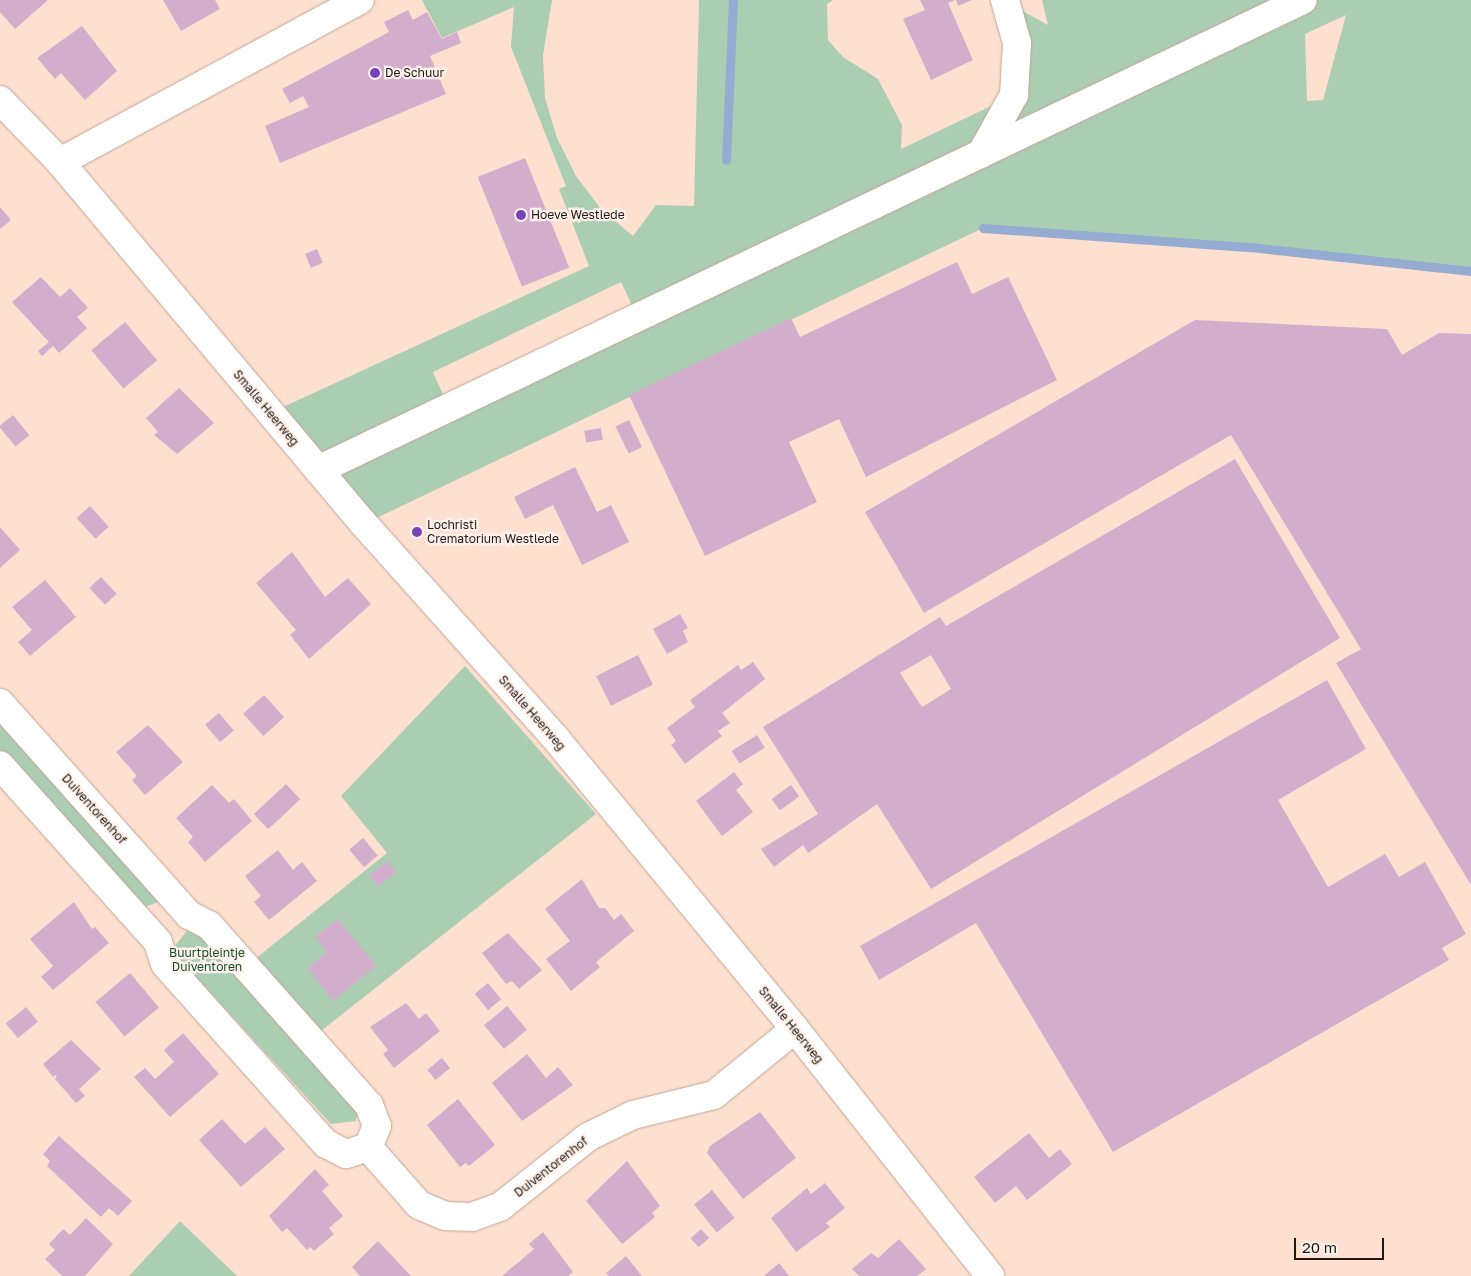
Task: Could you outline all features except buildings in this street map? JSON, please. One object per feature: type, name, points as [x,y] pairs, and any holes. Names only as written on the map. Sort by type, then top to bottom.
[{"type":"street","points":[[60,162],[360,0]]},
{"type":"street","points":[[981,154],[1014,95],[1016,44],[1005,0]]},
{"type":"street","points":[[318,470],[981,154],[1264,9],[1303,0]]},
{"type":"street","name":"Smalle Heerweg","points":[[0,100],[60,162],[318,470],[556,739],[795,1029],[990,1276]]},
{"type":"street","name":"Duiventorenhof","points":[[0,703],[189,915],[209,924],[369,1105],[376,1126],[368,1147],[419,1205],[445,1216],[472,1217],[500,1207],[588,1137],[633,1115],[714,1095],[795,1029]]},
{"type":"street","points":[[0,764],[158,942],[165,964],[326,1144],[346,1154],[368,1147]]},
{"type":"street","points":[[158,942],[168,922],[189,915]]},
{"type":"green space","points":[[422,0],[552,0],[543,55],[545,98],[557,138],[576,176],[601,209],[633,236],[656,205],[694,206],[699,0],[833,0],[827,4],[828,40],[843,57],[878,79],[902,125],[901,149],[1014,95],[1005,1],[1048,25],[1042,0],[1471,0],[1471,271],[1250,247],[983,228],[364,524],[270,413],[589,266],[559,189],[566,186],[511,47],[514,7],[442,38]],"holes":[[[1346,15],[1323,100],[1307,101],[1305,34]],[[621,282],[638,318],[449,408],[433,372]]]},
{"type":"green space","points":[[465,666],[596,814],[321,1031],[255,959],[387,853],[341,796]]},
{"type":"green space","points":[[0,711],[162,901],[141,908],[0,754]]},
{"type":"green space","name":"Buurtpleintje Duiventoren","points":[[189,928],[206,930],[359,1103],[356,1121],[331,1124],[185,965],[174,947]]},
{"type":"green space","points":[[180,1221],[237,1276],[129,1276]]},
{"type":"waterway","points":[[726,160],[733,0]]},
{"type":"waterway","points":[[983,228],[1250,247],[1471,271]]},
{"type":"place","name":"De Schuur","points":[[375,73]]},
{"type":"place","name":"Hoeve Westlede","points":[[521,215]]},
{"type":"place","name":"Lochristi Crematorium Westlede","points":[[417,532]]}]
